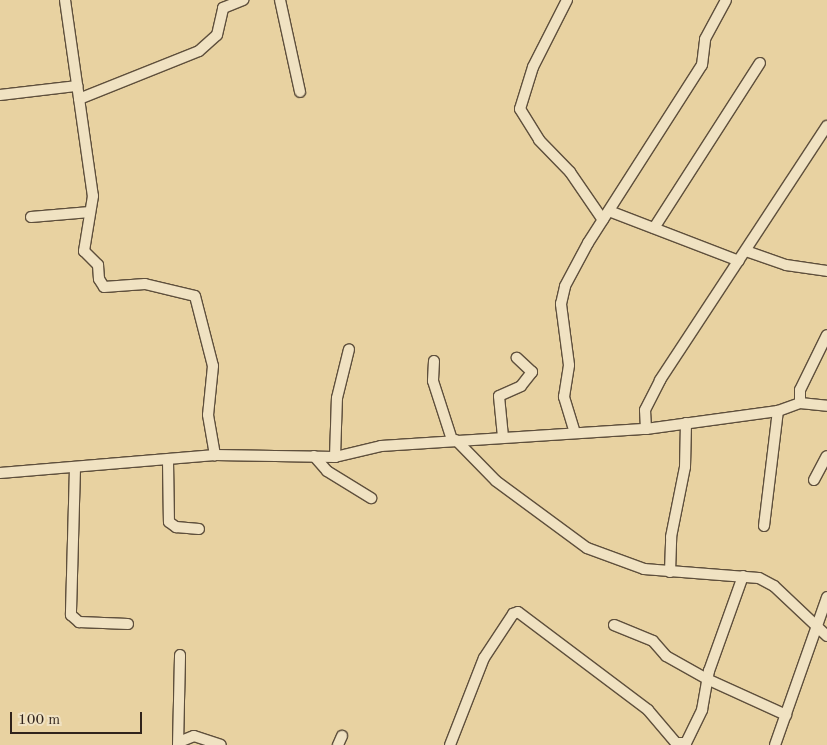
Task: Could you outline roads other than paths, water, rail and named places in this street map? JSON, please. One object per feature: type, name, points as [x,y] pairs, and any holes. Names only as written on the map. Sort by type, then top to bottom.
[{"type":"street","points":[[65,0],[93,196],[84,251],[98,264],[98,279],[104,288],[145,284],[195,296],[213,366],[208,414],[215,455]]},
{"type":"street","points":[[79,99],[200,51],[216,35],[223,8],[243,0]]},
{"type":"street","points":[[280,0],[300,92]]},
{"type":"street","points":[[567,0],[533,67],[520,109],[539,140],[570,172],[606,215],[654,228],[739,261]]},
{"type":"street","points":[[575,433],[564,396],[569,347],[561,304],[565,286],[606,215],[702,65],[706,39],[726,0]]},
{"type":"street","points":[[654,228],[760,63]]},
{"type":"street","points":[[0,95],[77,86]]},
{"type":"street","points":[[646,429],[645,410],[660,380],[827,126]]},
{"type":"street","points":[[31,217],[90,212]]},
{"type":"street","points":[[746,251],[786,265],[827,270]]},
{"type":"street","points":[[800,403],[800,390],[827,335]]},
{"type":"street","points":[[335,457],[337,398],[349,349]]},
{"type":"street","points":[[504,437],[498,396],[521,386],[532,372],[517,358]]},
{"type":"street","points":[[434,361],[433,380],[454,440],[496,481],[560,532],[614,560],[644,569],[759,578],[774,586],[827,636]]},
{"type":"street","points":[[0,473],[168,461],[215,455],[335,457],[381,446],[646,429],[778,411],[800,403],[827,406]]},
{"type":"street","points":[[764,526],[778,411]]},
{"type":"street","points":[[670,572],[670,537],[685,467],[686,424]]},
{"type":"street","points":[[314,456],[327,472],[371,498]]},
{"type":"street","points":[[814,480],[827,456]]},
{"type":"street","points":[[168,461],[169,522],[176,527],[199,529]]},
{"type":"street","points":[[75,468],[71,615],[79,622],[128,624]]},
{"type":"street","points":[[450,745],[484,658],[513,614],[518,612],[648,710],[678,744],[687,742],[702,710],[707,679],[744,576]]},
{"type":"street","points":[[802,612],[824,601]]},
{"type":"street","points":[[775,745],[824,601]]},
{"type":"street","points":[[614,625],[653,641],[666,656],[707,679],[786,715]]},
{"type":"street","points":[[180,655],[179,743],[194,736],[221,745]]},
{"type":"street","points":[[664,745],[668,734]]}]
